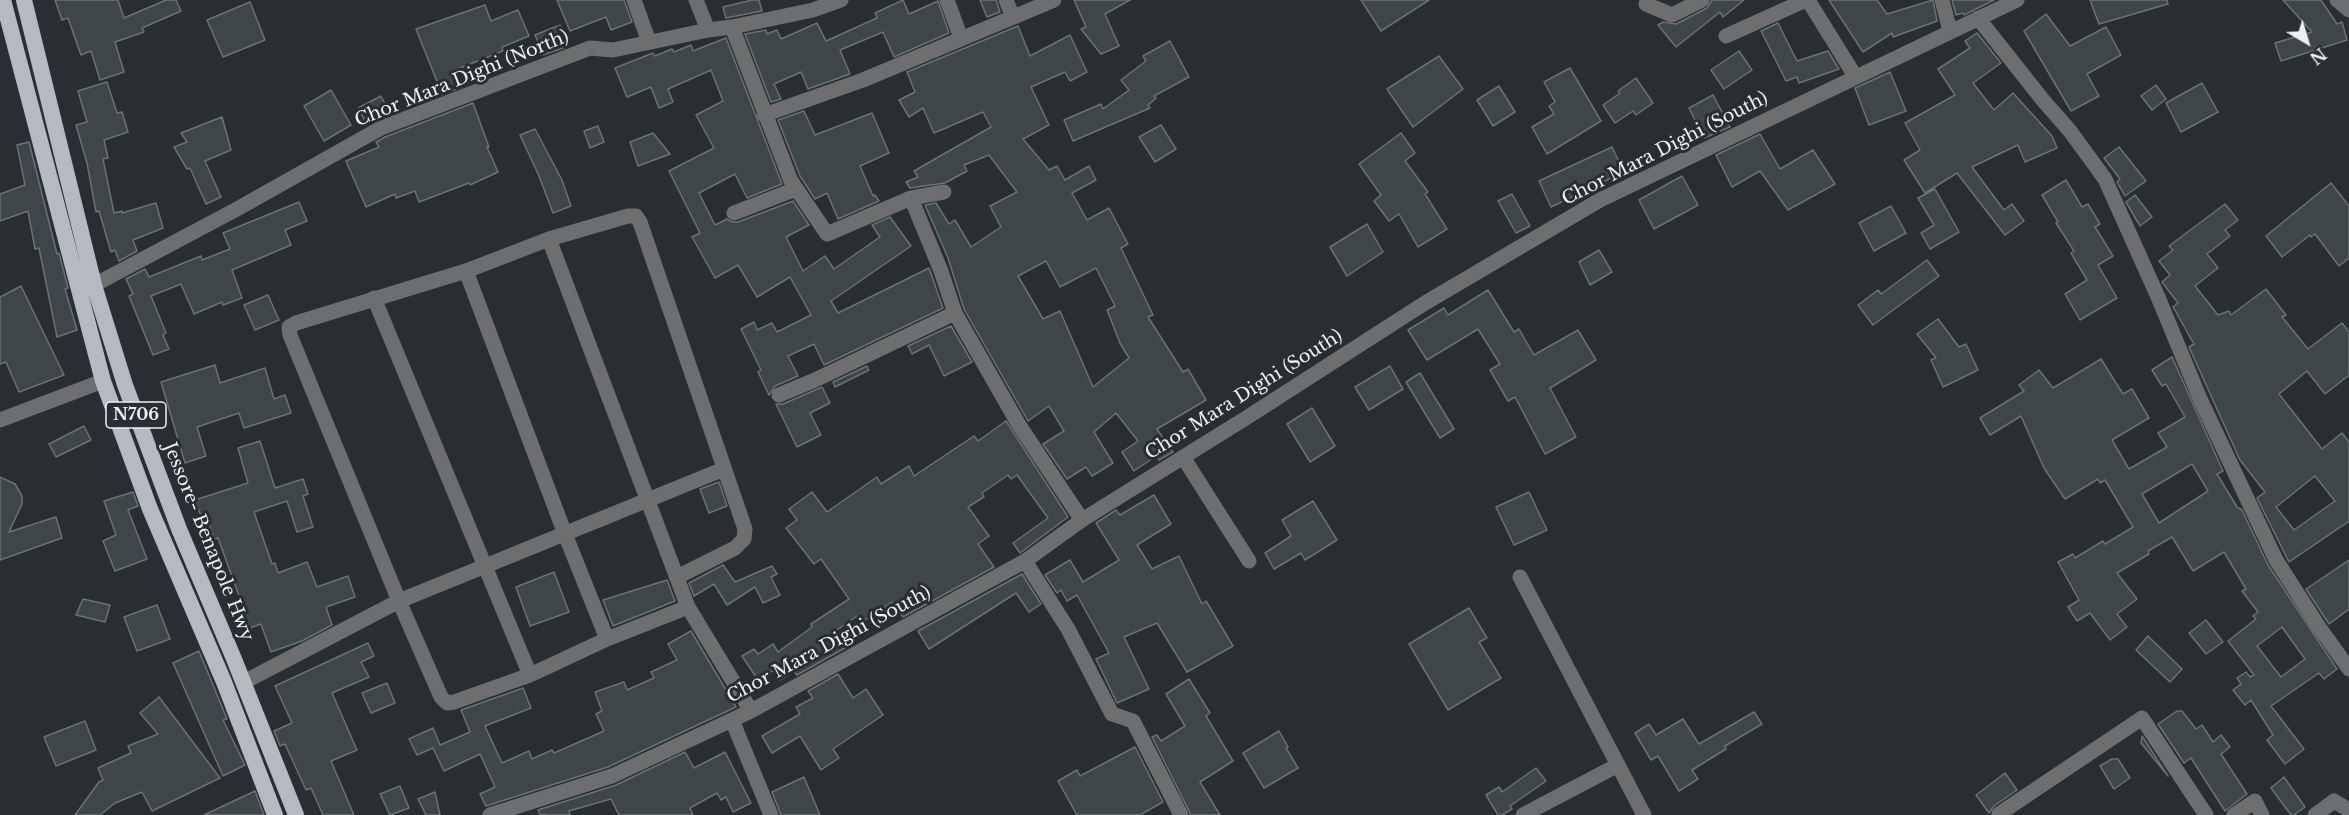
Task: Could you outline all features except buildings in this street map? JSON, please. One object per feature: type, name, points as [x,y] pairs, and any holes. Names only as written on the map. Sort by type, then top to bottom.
[{"type":"highway","name":"Jessore- Benapole Hwy","points":[[24,0],[94,285],[125,385],[179,529],[244,682],[296,815]]},
{"type":"highway","name":"N706","points":[[3,5],[103,381],[150,509],[224,682],[274,815]]},
{"type":"street","points":[[634,0],[649,42]]},
{"type":"street","points":[[696,0],[708,30]]},
{"type":"street","name":"Chor Mara Dighi (North)","points":[[94,285],[237,209],[381,128],[590,48],[613,50],[732,27],[811,5],[841,0]]},
{"type":"street","points":[[946,0],[961,38]]},
{"type":"street","points":[[1006,0],[1013,17]]},
{"type":"street","points":[[764,115],[863,80],[1054,0]]},
{"type":"street","points":[[1646,4],[1672,15],[1702,0]]},
{"type":"street","points":[[1726,36],[1807,0],[1855,76]]},
{"type":"street","points":[[1942,0],[1950,31]]},
{"type":"street","name":"Chor Mara Dighi (South)","points":[[490,815],[612,776],[751,711],[1025,561],[1082,520],[1425,303],[1600,200],[2017,0]]},
{"type":"street","points":[[2337,0],[2349,10]]},
{"type":"street","points":[[1977,18],[2070,131],[2105,179],[2158,297],[2201,401],[2276,560],[2349,669]]},
{"type":"street","points":[[732,27],[791,181],[827,234],[911,198],[944,192]]},
{"type":"street","points":[[734,213],[796,189]]},
{"type":"street","points":[[911,198],[941,271],[955,314],[1019,425],[1082,520]]},
{"type":"street","points":[[677,577],[735,548],[744,539],[745,529],[636,216],[628,216],[549,239],[466,271],[374,298],[289,327],[290,335],[399,601],[441,697],[447,703],[530,675],[608,639],[688,607]]},
{"type":"street","points":[[549,239],[688,607],[751,711]]},
{"type":"street","points":[[466,271],[565,534],[608,639]]},
{"type":"street","points":[[374,298],[530,675]]},
{"type":"street","points":[[779,395],[955,314]]},
{"type":"street","points":[[0,420],[103,381]]},
{"type":"street","points":[[1183,457],[1249,561]]},
{"type":"street","points":[[244,682],[399,601],[724,469]]},
{"type":"street","points":[[1025,561],[1068,629],[1112,714],[1133,721],[1181,815]]},
{"type":"street","points":[[1520,577],[1644,815]]},
{"type":"street","points":[[1999,814],[2142,717],[2206,815]]},
{"type":"street","points":[[732,720],[771,815]]},
{"type":"street","points":[[1523,815],[1618,765]]},
{"type":"street","points":[[2234,815],[2255,801],[2262,815]]},
{"type":"street","points":[[2315,815],[2334,801],[2349,810]]}]
